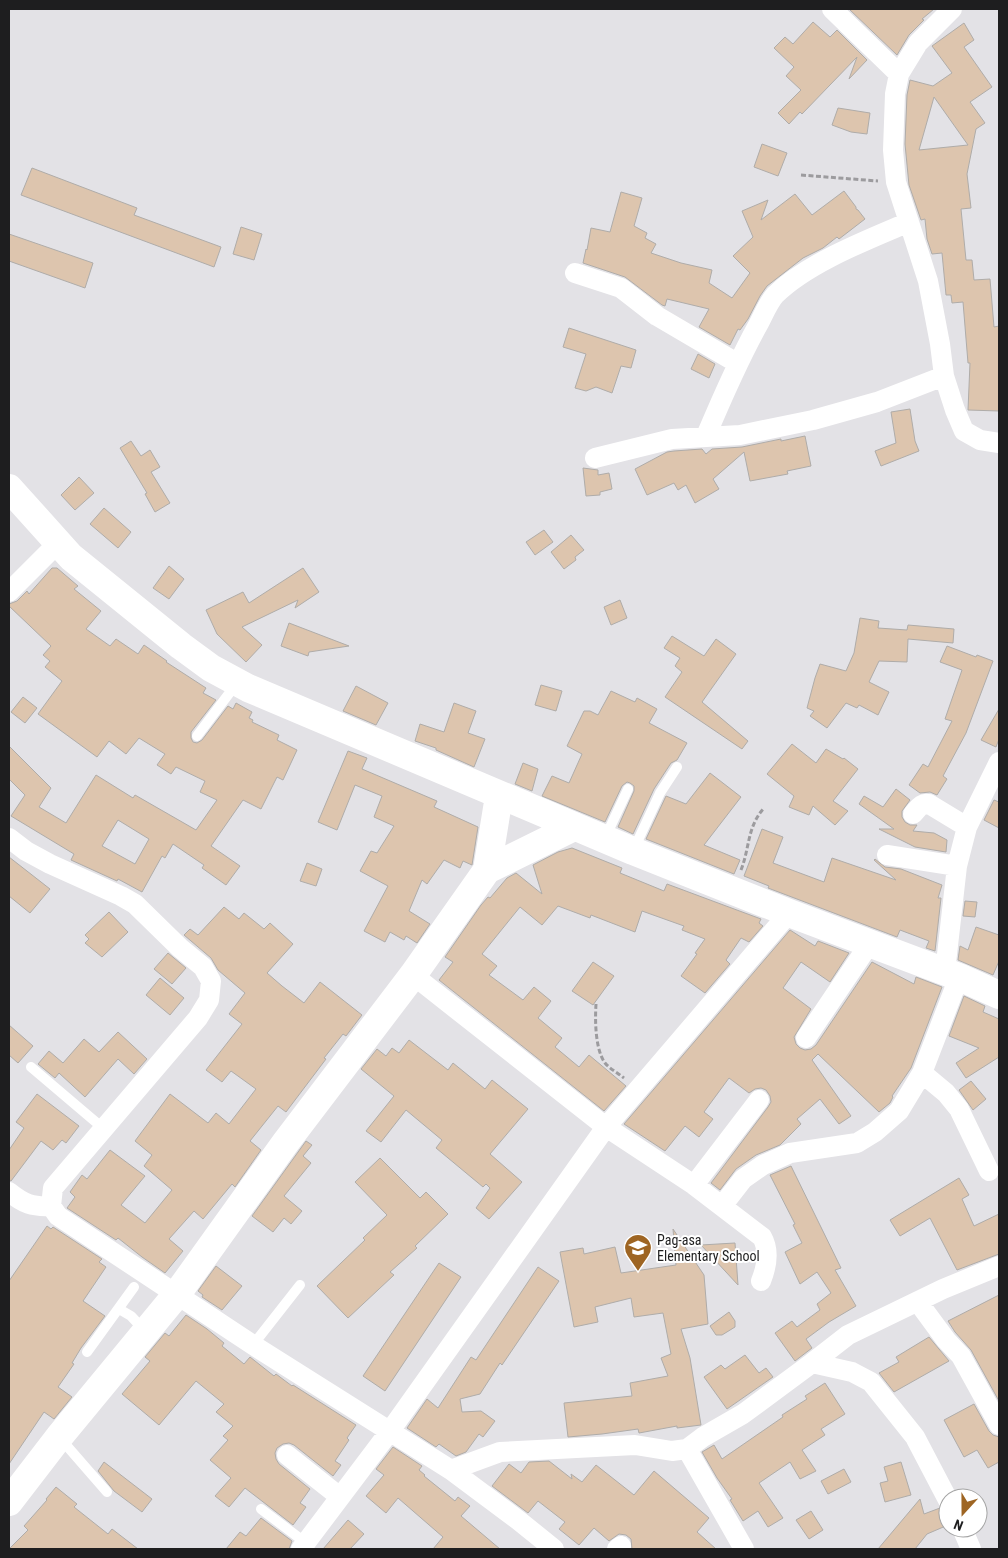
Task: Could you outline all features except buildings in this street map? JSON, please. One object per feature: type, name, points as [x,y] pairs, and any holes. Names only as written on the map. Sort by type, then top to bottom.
[{"type":"street","points":[[832,9],[899,74]]},
{"type":"street","points":[[952,9],[918,43],[899,74],[895,94],[893,150],[896,182],[928,282],[944,376],[955,410],[964,431],[980,440],[999,443]]},
{"type":"street","points":[[706,436],[737,363],[773,297],[795,278],[872,238],[908,222]]},
{"type":"street","points":[[575,273],[621,288],[657,316],[737,363]]},
{"type":"street","points":[[595,458],[672,439],[740,435],[813,420],[877,402],[944,376]]},
{"type":"street","points":[[9,488],[57,544],[71,557],[181,646],[211,668],[248,688],[633,852],[952,974],[999,995]]},
{"type":"street","points":[[9,592],[57,544]]},
{"type":"street","points":[[722,1206],[743,1179],[763,1165],[790,1153],[857,1143],[874,1132],[899,1111],[922,1073],[952,974],[957,866],[967,827],[999,762]]},
{"type":"street","points":[[9,1501],[59,1437],[177,1294],[286,1142],[414,976],[487,870],[499,796]]},
{"type":"street","points":[[913,814],[925,803],[967,827]]},
{"type":"street","points":[[487,870],[574,827]]},
{"type":"street","points":[[9,838],[26,851],[50,864],[135,904],[180,948],[203,967],[211,981],[209,1000],[198,1018],[53,1188],[51,1206],[58,1216],[253,1345],[451,1470],[554,1549]]},
{"type":"street","points":[[887,855],[957,866]]},
{"type":"street","points":[[303,1546],[390,1432],[606,1127],[789,913]]},
{"type":"street","points":[[806,1038],[870,943]]},
{"type":"street","points":[[414,976],[606,1127],[694,1185],[762,1237],[768,1246],[766,1270],[761,1281]]},
{"type":"street","points":[[922,1073],[946,1093],[959,1109],[989,1171]]},
{"type":"street","points":[[694,1185],[759,1100]]},
{"type":"street","points":[[9,1192],[35,1206],[51,1206]]},
{"type":"street","points":[[451,1470],[500,1452],[635,1445],[672,1451],[688,1449],[703,1437],[743,1414],[848,1335],[943,1289],[999,1266]]},
{"type":"street","points":[[918,1302],[946,1340],[961,1356],[999,1425]]},
{"type":"street","points":[[812,1363],[852,1372],[872,1382],[915,1437],[942,1488]]},
{"type":"street","points":[[688,1449],[744,1549]]},
{"type":"street","points":[[287,1455],[340,1497]]},
{"type":"lane","points":[[197,736],[237,682]]},
{"type":"lane","points":[[633,852],[660,793],[677,767]]},
{"type":"lane","points":[[604,839],[628,789]]},
{"type":"lane","points":[[31,1067],[104,1129]]},
{"type":"lane","points":[[253,1345],[300,1285]]},
{"type":"lane","points":[[87,1352],[134,1287]]},
{"type":"lane","points":[[119,1309],[131,1316],[146,1331]]},
{"type":"lane","points":[[59,1437],[107,1492]]},
{"type":"lane","points":[[261,1509],[303,1546]]},
{"type":"path","points":[[801,175],[896,182]]},
{"type":"path","points":[[732,891],[745,861],[752,826],[764,808]]},
{"type":"path","points":[[596,1004],[595,1026],[600,1051],[605,1062],[637,1090]]},
{"type":"place","name":"Pag-asa Elementary School","points":[[638,1272]]}]
